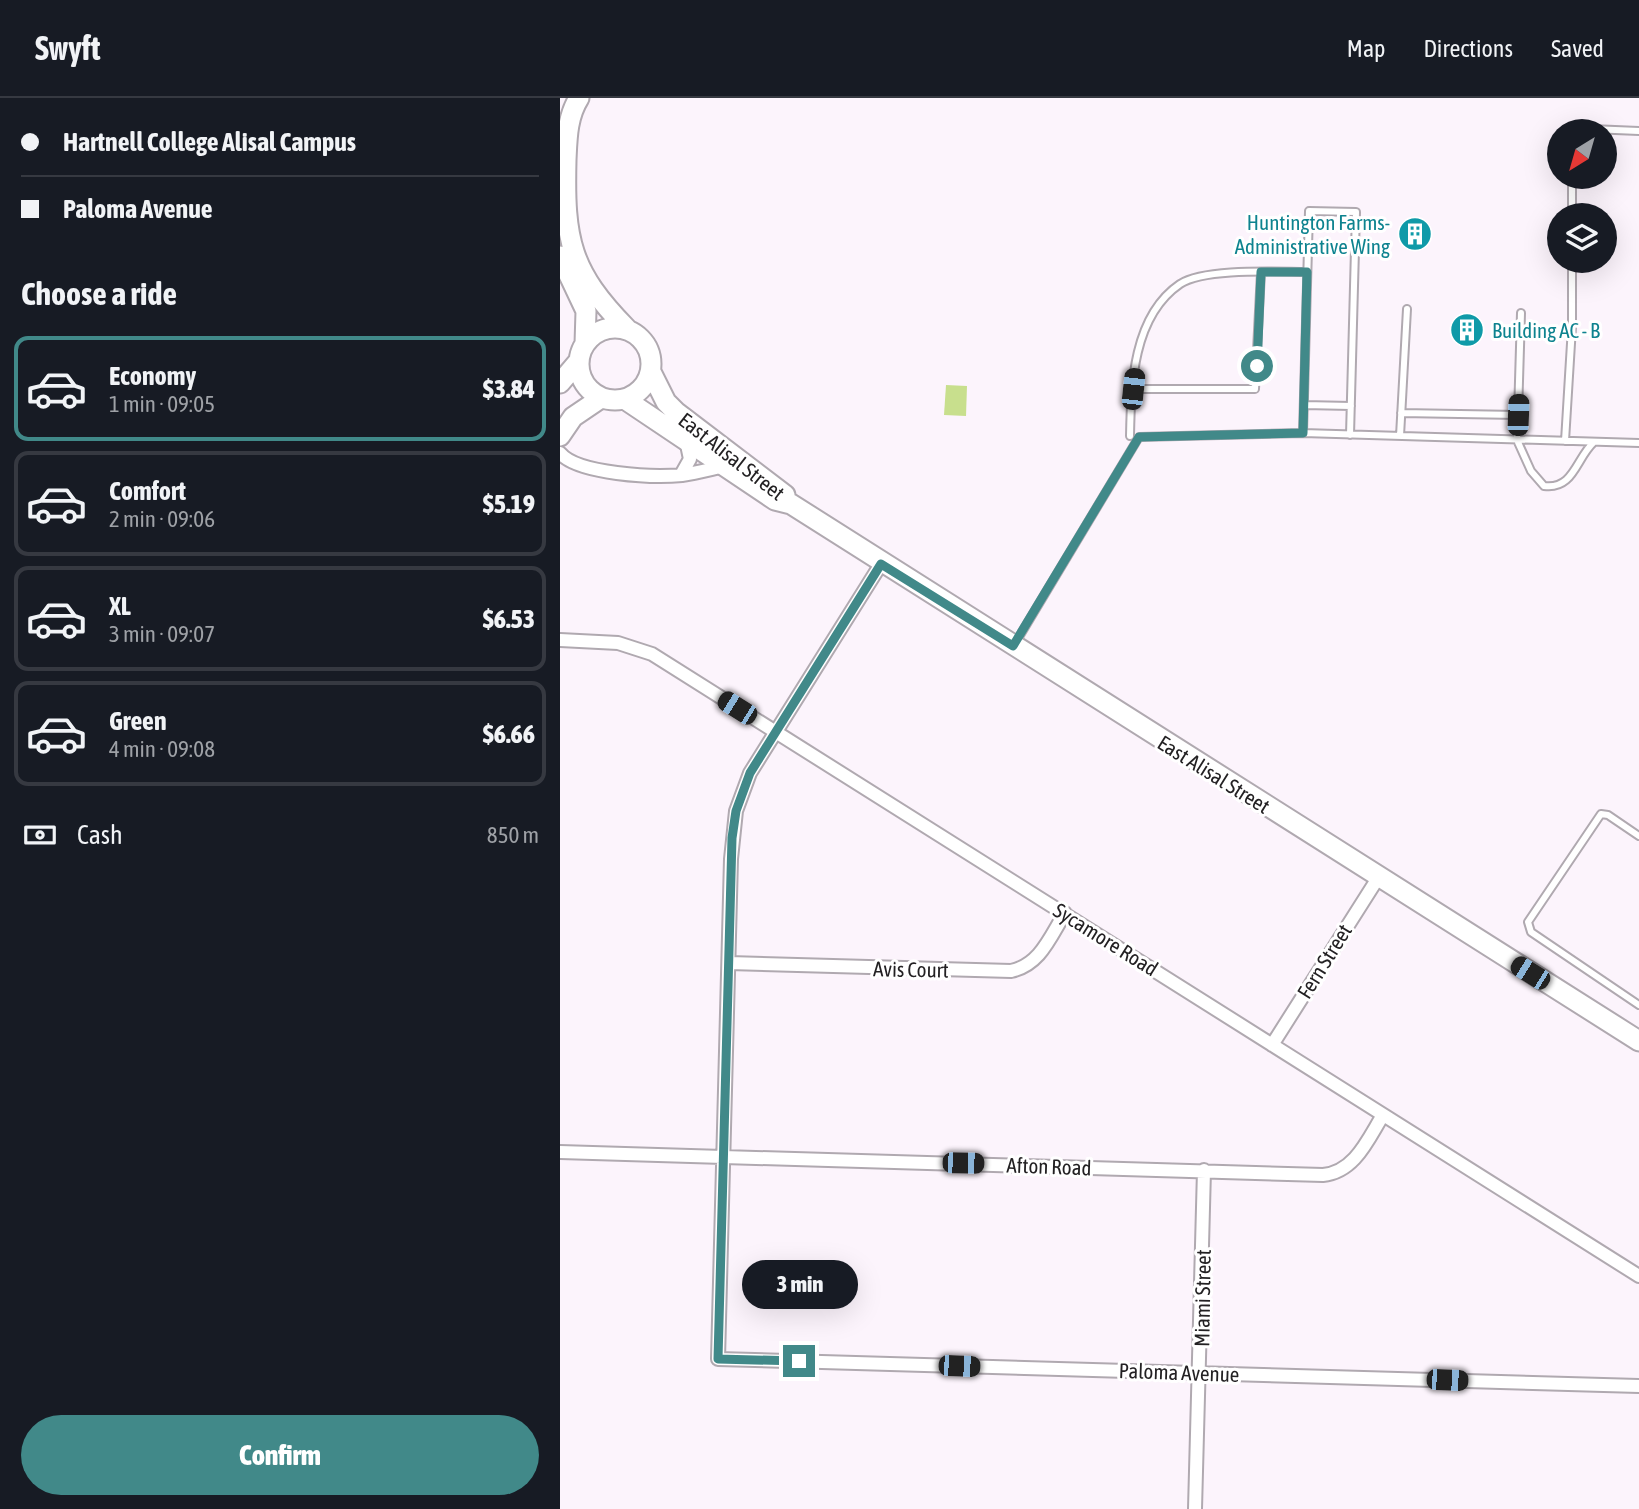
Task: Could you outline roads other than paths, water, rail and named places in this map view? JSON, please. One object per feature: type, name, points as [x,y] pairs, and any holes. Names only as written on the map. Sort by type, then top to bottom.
[{"type":"street","points":[[560,436],[573,417],[601,398],[626,400],[638,393],[651,372],[647,348],[590,288],[568,235],[567,136],[570,118],[579,98]]},
{"type":"street","points":[[560,256],[586,312],[581,353],[582,379],[601,398]]},
{"type":"street","points":[[560,383],[581,353],[609,328],[627,329]]},
{"type":"street","name":"East Alisal Street","points":[[651,372],[662,396],[676,412],[782,490],[791,504]]},
{"type":"street","name":"East Alisal Street","points":[[626,400],[775,500],[791,504],[881,564],[1639,1041]]},
{"type":"street","points":[[681,475],[690,458],[686,440]]},
{"type":"street","points":[[560,453],[567,461],[577,466],[681,475],[725,466]]},
{"type":"street","points":[[722,1156],[731,859],[736,811],[750,773],[774,731],[881,564]]},
{"type":"street","name":"Sycamore Road","points":[[560,640],[607,641],[640,649],[1065,913],[1639,1276]]},
{"type":"street","name":"Fern Street","points":[[1272,1045],[1378,878]]},
{"type":"street","name":"Avis Court","points":[[729,963],[1011,971],[1028,966],[1037,958],[1065,913]]},
{"type":"street","name":"Afton Road","points":[[560,1152],[1323,1175],[1337,1172],[1357,1156],[1383,1115]]},
{"type":"street","name":"Paloma Avenue","points":[[722,1156],[718,1359],[1639,1386]]},
{"type":"street","name":"Miami Street","points":[[1195,1509],[1204,1170]]},
{"type":"lane","points":[[1617,130],[1639,131]]},
{"type":"lane","points":[[1303,433],[1309,211],[1356,212],[1350,435]]},
{"type":"lane","points":[[1133,389],[1255,389],[1261,272]]},
{"type":"lane","points":[[1130,436],[1136,361],[1151,313],[1181,283],[1227,273],[1307,272]]},
{"type":"lane","points":[[1565,441],[1572,327],[1572,273]]},
{"type":"lane","points":[[1400,436],[1407,309]]},
{"type":"lane","points":[[1521,313],[1517,440],[1537,481],[1552,487],[1570,479],[1582,453],[1594,442]]},
{"type":"lane","points":[[1304,405],[1351,406]]},
{"type":"lane","points":[[1401,413],[1518,415]]},
{"type":"lane","points":[[1013,646],[1139,437],[1303,433],[1639,443]]},
{"type":"lane","points":[[1639,836],[1608,815],[1601,814],[1528,922],[1531,933],[1639,1005]]},
{"type":"place","name":"Huntington Farms- Administrative Wing","points":[[1415,234]]},
{"type":"place","name":"Building AC - B","points":[[1467,330]]}]
